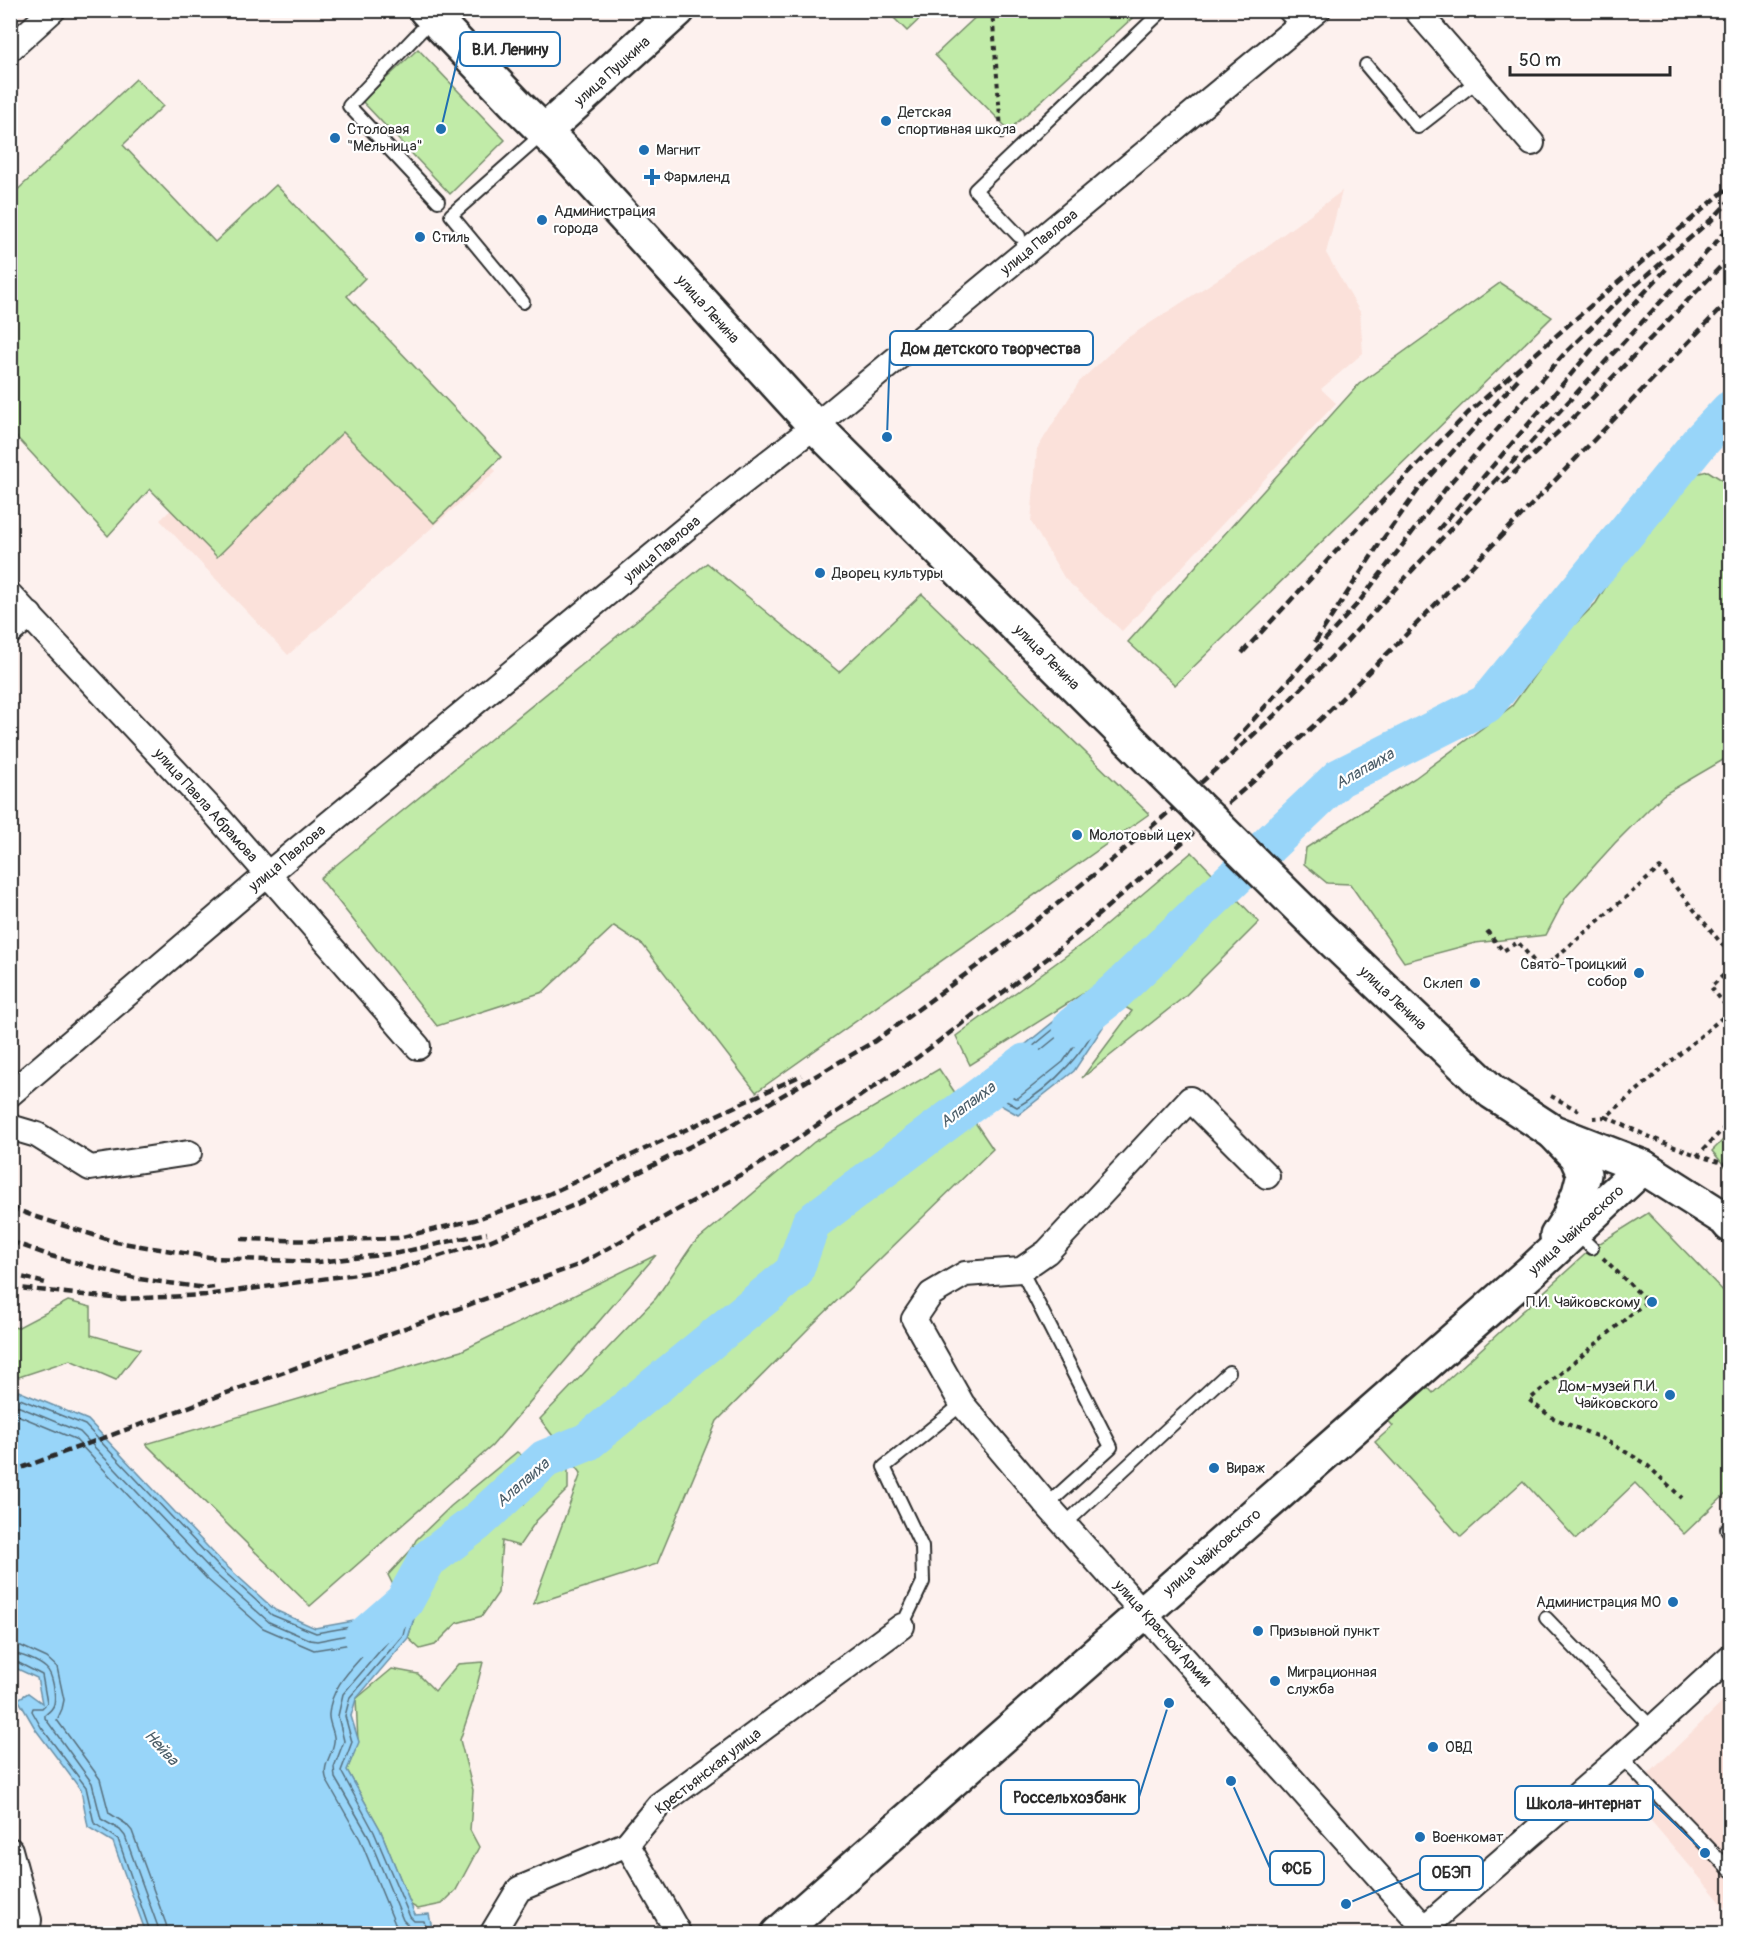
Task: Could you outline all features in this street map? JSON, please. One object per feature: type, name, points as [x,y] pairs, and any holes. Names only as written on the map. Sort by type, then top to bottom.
[{"type":"main road","name":"улица Пушкина","points":[[545,131],[678,10]]},
{"type":"main road","name":"улица Ленина","points":[[429,14],[545,131],[815,426],[1324,932],[1492,1092],[1553,1132],[1643,1167],[1725,1218],[1731,1225]]},
{"type":"main road","points":[[1533,1269],[1568,1219],[1579,1194],[1584,1174],[1576,1156],[1553,1132]]},
{"type":"main road","name":"улица Чайковского","points":[[778,1934],[1533,1269],[1583,1240],[1643,1167]]},
{"type":"street","points":[[10,49],[53,10]]},
{"type":"street","name":"улица Павлова","points":[[10,1094],[268,874],[716,504],[815,426],[1299,28],[1318,10]]},
{"type":"street","points":[[1416,10],[1532,143]]},
{"type":"street","name":"улица Павла Абрамова","points":[[10,595],[211,808],[418,1047]]},
{"type":"street","points":[[10,632],[30,615]]},
{"type":"street","points":[[1021,1270],[1047,1252],[1190,1099],[1267,1176]]},
{"type":"street","points":[[10,1127],[37,1135],[90,1168],[189,1154]]},
{"type":"street","name":"улица Красной Армии","points":[[1021,1270],[965,1274],[931,1294],[914,1319],[962,1404],[1047,1505],[1424,1931]]},
{"type":"street","name":"Крестьянская улица","points":[[492,1934],[519,1889],[627,1844],[659,1805],[902,1626]]},
{"type":"street","points":[[1424,1931],[1731,1657]]},
{"type":"street","points":[[627,1844],[680,1934]]},
{"type":"street","points":[[10,1850],[29,1920],[27,1934]]},
{"type":"lane","points":[[1018,236],[975,190],[1163,10]]},
{"type":"lane","points":[[1282,10],[1299,28]]},
{"type":"lane","points":[[429,14],[349,106],[438,201]]},
{"type":"lane","points":[[1366,66],[1418,127],[1477,81]]},
{"type":"lane","points":[[523,302],[452,216],[545,131]]},
{"type":"lane","points":[[1021,1270],[1111,1447],[1047,1505]]},
{"type":"lane","points":[[1065,1524],[1229,1372]]},
{"type":"lane","points":[[902,1626],[923,1582],[922,1547],[884,1467],[962,1404]]},
{"type":"lane","points":[[1546,1618],[1652,1728]]},
{"type":"lane","points":[[1621,1757],[1731,1870]]},
{"type":"path","points":[[992,10],[1003,150]]},
{"type":"path","points":[[1487,932],[1503,951],[1518,942],[1541,970],[1660,868],[1731,954]]},
{"type":"path","points":[[1606,1117],[1731,1011],[1711,987],[1731,969]]},
{"type":"path","points":[[1543,1092],[1593,1118],[1606,1117],[1696,1156],[1731,1165]]},
{"type":"path","points":[[1696,1156],[1731,1122]]},
{"type":"path","points":[[1583,1240],[1647,1301],[1530,1400],[1551,1417],[1604,1439],[1645,1463],[1682,1498]]},
{"type":"shaded area","points":[[1342,191],[1326,253],[1360,312],[1363,353],[1321,389],[1336,403],[1122,631],[1065,579],[1031,522],[1037,449],[1079,382],[1124,340],[1255,255]]},
{"type":"shaded area","points":[[367,329],[496,471],[288,655],[160,520]]},
{"type":"shaded area","points":[[1730,1695],[1730,1913],[1628,1794]]},
{"type":"green space","points":[[887,11],[928,11],[907,31]]},
{"type":"green space","points":[[982,11],[1140,11],[1009,130],[935,55]]},
{"type":"green space","points":[[418,49],[505,140],[450,194],[362,101]]},
{"type":"green space","points":[[136,79],[163,106],[123,145],[215,242],[276,185],[365,278],[347,296],[501,457],[434,523],[343,432],[217,557],[150,489],[108,536],[11,431],[11,196]]},
{"type":"green space","points":[[1500,283],[1552,317],[1175,685],[1128,642],[1359,384]]},
{"type":"green space","points":[[1708,471],[1730,485],[1730,756],[1663,795],[1566,897],[1546,935],[1475,943],[1404,962],[1350,884],[1327,883],[1304,864],[1306,848],[1415,778],[1512,706],[1562,637],[1596,603],[1622,560],[1682,477]]},
{"type":"green space","points":[[707,563],[839,672],[922,594],[1149,814],[756,1092],[643,945],[614,926],[543,992],[437,1026],[320,878]]},
{"type":"green space","points":[[1192,852],[1259,922],[1184,997],[1082,1078],[1132,1011],[1092,988],[970,1065],[956,1036],[1093,936]]},
{"type":"green space","points":[[939,1069],[993,1149],[717,1421],[657,1564],[533,1604],[581,1473],[540,1419],[656,1298],[693,1244],[814,1142]]},
{"type":"green space","points":[[1730,1133],[1730,1172],[1712,1151]]},
{"type":"green space","points":[[1648,1213],[1730,1298],[1730,1490],[1684,1534],[1635,1483],[1576,1539],[1523,1481],[1461,1537],[1375,1442],[1393,1426],[1383,1415],[1422,1381],[1433,1393],[1592,1248]]},
{"type":"green space","points":[[656,1255],[492,1446],[310,1606],[146,1444],[461,1351]]},
{"type":"green space","points":[[68,1301],[91,1307],[91,1335],[140,1349],[116,1380],[70,1360],[19,1377],[11,1375],[11,1326],[17,1328]]},
{"type":"green space","points":[[517,1452],[526,1458],[424,1549],[402,1587],[396,1591],[388,1575],[411,1550],[416,1540],[451,1506]]},
{"type":"green space","points":[[553,1458],[568,1462],[568,1489],[536,1521],[519,1546],[502,1541],[498,1593],[482,1616],[457,1623],[435,1645],[420,1649],[408,1638],[414,1618],[426,1597],[433,1564],[449,1559],[513,1500],[524,1505],[535,1477]]},
{"type":"green space","points":[[483,1662],[460,1740],[473,1790],[470,1830],[479,1847],[456,1890],[442,1904],[418,1909],[411,1905],[380,1829],[347,1770],[358,1742],[356,1699],[392,1669],[418,1674],[435,1691],[458,1664]]},
{"type":"water","points":[[1114,993],[1103,1027],[1074,1071],[1018,1115],[983,1095],[985,1077],[1057,1019]]},
{"type":"water","name":"Нейва","points":[[11,1388],[88,1420],[223,1563],[275,1610],[315,1628],[365,1619],[390,1593],[404,1602],[414,1618],[408,1638],[356,1699],[351,1716],[359,1742],[347,1770],[380,1829],[415,1915],[429,1914],[433,1933],[146,1933],[113,1842],[88,1827],[81,1790],[36,1730],[18,1699],[28,1693],[42,1703],[37,1678],[11,1666]]},
{"type":"waterway","name":"Алапаиха","points":[[1072,1027],[1114,993],[1339,778],[1486,704],[1699,443],[1730,410]]},
{"type":"waterway","name":"Алапаиха","points":[[364,1637],[404,1602],[427,1560],[476,1523],[545,1459],[587,1442],[794,1272],[811,1223],[1025,1063]]},
{"type":"railway","points":[[1242,653],[1387,496],[1468,413],[1730,186]]},
{"type":"railway","points":[[1708,224],[1730,200]]},
{"type":"railway","points":[[1234,741],[1359,602],[1450,483],[1565,353],[1621,298],[1713,218]]},
{"type":"railway","points":[[10,1287],[122,1299],[207,1295],[400,1268],[489,1241],[579,1203],[732,1125],[875,1041],[1004,946],[1101,869],[1169,812],[1276,714],[1346,642],[1730,227]]},
{"type":"railway","points":[[1503,483],[1570,421],[1730,257]]},
{"type":"railway","points":[[1438,530],[1595,346],[1669,266]]},
{"type":"railway","points":[[10,1472],[578,1265],[758,1165],[918,1057],[1048,958],[1256,779],[1323,717],[1397,644],[1730,299]]},
{"type":"railway","points":[[1315,642],[1380,543],[1419,489],[1518,379]]},
{"type":"railway","points":[[241,1239],[319,1241],[398,1238],[474,1220],[549,1194],[802,1075]]},
{"type":"railway","points":[[10,1207],[116,1242],[215,1258],[318,1262],[398,1253],[487,1233]]},
{"type":"railway","points":[[10,1241],[51,1256],[139,1279],[206,1288],[214,1287]]},
{"type":"railway","points":[[10,1274],[49,1284]]},
{"type":"place","name":"Детская спортивная школа","points":[[886,121]]},
{"type":"place","name":"В.И. Ленину","points":[[441,129]]},
{"type":"place","name":"Столовая \"Мельница\"","points":[[335,138]]},
{"type":"place","name":"Магнит","points":[[644,150]]},
{"type":"place","name":"Фармленд","points":[[652,177]]},
{"type":"place","name":"Администрация города","points":[[542,220]]},
{"type":"place","name":"Стиль","points":[[420,237]]},
{"type":"place","name":"Дом детского творчества","points":[[887,437]]},
{"type":"place","name":"Дворец культуры","points":[[820,573]]},
{"type":"place","name":"Молотовый цех","points":[[1077,835]]},
{"type":"place","name":"Свято-Троицкий собор","points":[[1639,973]]},
{"type":"place","name":"Склеп","points":[[1475,983]]},
{"type":"place","name":"П.И. Чайковскому","points":[[1652,1302]]},
{"type":"place","name":"Дом-музей П.И. Чайковского","points":[[1670,1395]]},
{"type":"place","name":"Вираж","points":[[1214,1468]]},
{"type":"place","name":"Администрация МО","points":[[1673,1602]]},
{"type":"place","name":"Призывной пункт","points":[[1258,1631]]},
{"type":"place","name":"Миграционная служба","points":[[1275,1681]]},
{"type":"place","name":"Россельхозбанк","points":[[1169,1703]]},
{"type":"place","name":"ОВД","points":[[1433,1747]]},
{"type":"place","name":"ФСБ","points":[[1231,1781]]},
{"type":"place","name":"Военкомат","points":[[1420,1837]]},
{"type":"place","name":"Школа-интернат","points":[[1705,1853]]},
{"type":"place","name":"ОБЭП","points":[[1346,1904]]}]
